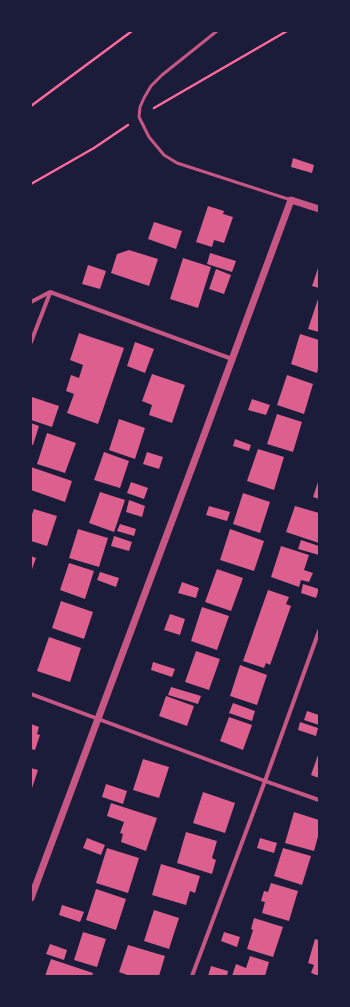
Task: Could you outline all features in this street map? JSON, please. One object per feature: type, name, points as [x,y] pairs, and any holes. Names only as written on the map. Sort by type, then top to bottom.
[{"type":"street","points":[[31,898],[291,200],[319,209]]},
{"type":"street","points":[[31,302],[50,292],[232,359]]},
{"type":"street","points":[[31,342],[50,292]]},
{"type":"street","points":[[192,976],[319,631]]},
{"type":"street","points":[[31,694],[319,800]]},
{"type":"lane","points":[[217,31],[162,75],[151,86],[140,108],[139,117],[156,146],[164,155],[177,163],[291,200]]},
{"type":"path","points":[[31,106],[132,31]]},
{"type":"path","points":[[31,184],[94,148],[139,117],[287,31]]},
{"type":"building","points":[[293,158],[314,165],[312,173],[291,167]]},
{"type":"building","points":[[208,206],[224,211],[223,214],[233,217],[224,243],[214,240],[212,247],[196,242]]},
{"type":"building","points":[[154,222],[182,231],[176,249],[148,239]]},
{"type":"building","points":[[129,250],[158,259],[149,286],[111,273],[117,254]]},
{"type":"building","points":[[210,253],[236,261],[232,272],[207,264]]},
{"type":"building","points":[[183,258],[211,267],[198,308],[170,299]]},
{"type":"building","points":[[88,265],[106,271],[100,289],[82,284]]},
{"type":"building","points":[[319,265],[319,288],[312,286]]},
{"type":"building","points":[[216,269],[231,275],[224,294],[209,289]]},
{"type":"building","points":[[319,296],[319,332],[308,329]]},
{"type":"building","points":[[79,333],[124,348],[98,424],[67,413],[74,394],[66,391],[71,375],[79,378],[83,365],[70,360]]},
{"type":"building","points":[[300,334],[319,340],[319,365],[317,373],[291,364]]},
{"type":"building","points":[[135,342],[154,349],[145,373],[127,366]]},
{"type":"building","points":[[152,374],[185,385],[172,423],[149,415],[152,405],[142,401]]},
{"type":"building","points":[[287,375],[313,384],[304,414],[277,405]]},
{"type":"building","points":[[32,397],[59,406],[52,427],[31,420]]},
{"type":"building","points":[[252,399],[270,405],[266,415],[248,410]]},
{"type":"building","points":[[277,414],[302,422],[293,452],[267,444]]},
{"type":"building","points":[[119,419],[145,428],[135,459],[109,450]]},
{"type":"building","points":[[31,423],[39,426],[33,445],[31,444]]},
{"type":"building","points":[[47,433],[76,443],[65,473],[37,464]]},
{"type":"building","points":[[235,439],[251,445],[249,451],[233,446]]},
{"type":"building","points":[[258,449],[284,457],[274,490],[247,481]]},
{"type":"building","points":[[104,452],[129,461],[120,488],[94,480]]},
{"type":"building","points":[[147,452],[163,457],[159,469],[143,464]]},
{"type":"building","points":[[31,467],[72,481],[65,502],[31,490]]},
{"type":"building","points":[[319,479],[319,499],[313,497]]},
{"type":"building","points":[[131,482],[148,488],[144,499],[127,493]]},
{"type":"building","points":[[100,492],[125,500],[114,532],[89,523]]},
{"type":"building","points":[[243,493],[270,502],[260,533],[233,524]]},
{"type":"building","points":[[129,500],[145,506],[142,517],[126,512]]},
{"type":"building","points":[[209,506],[230,512],[227,521],[206,515]]},
{"type":"building","points":[[295,506],[319,513],[319,543],[286,532]]},
{"type":"building","points":[[34,509],[57,516],[47,546],[31,541],[31,517]]},
{"type":"building","points":[[120,524],[136,529],[134,536],[117,531]]},
{"type":"building","points":[[78,529],[108,538],[99,567],[69,558]]},
{"type":"building","points":[[230,529],[264,541],[254,571],[220,560]]},
{"type":"building","points":[[114,536],[132,542],[129,551],[111,546]]},
{"type":"building","points":[[301,540],[319,546],[319,555],[298,549]]},
{"type":"building","points":[[281,546],[309,555],[304,570],[313,573],[309,582],[301,580],[299,587],[271,577]]},
{"type":"building","points":[[31,556],[36,558],[31,572]]},
{"type":"building","points":[[69,563],[94,571],[85,599],[60,590]]},
{"type":"building","points":[[217,569],[243,578],[231,611],[205,602]]},
{"type":"building","points":[[100,572],[119,578],[116,587],[97,580]]},
{"type":"building","points":[[182,582],[199,588],[196,598],[178,593]]},
{"type":"building","points":[[303,584],[319,589],[316,598],[301,593]]},
{"type":"building","points":[[268,590],[289,597],[286,604],[291,606],[270,665],[266,663],[264,668],[243,661]]},
{"type":"building","points":[[61,601],[93,612],[84,639],[52,628]]},
{"type":"building","points":[[202,607],[229,616],[217,650],[191,641]]},
{"type":"building","points":[[170,614],[185,619],[180,635],[164,630]]},
{"type":"building","points":[[49,637],[81,648],[70,682],[37,671]]},
{"type":"building","points":[[196,651],[220,659],[209,690],[185,682]]},
{"type":"building","points":[[153,662],[175,669],[172,677],[151,670]]},
{"type":"building","points":[[240,665],[267,675],[257,705],[230,696]]},
{"type":"building","points":[[171,687],[201,696],[198,704],[168,695]]},
{"type":"building","points":[[166,696],[194,706],[187,726],[159,716]]},
{"type":"building","points":[[233,703],[255,711],[252,721],[229,713]]},
{"type":"building","points":[[307,711],[319,715],[319,725],[304,720]]},
{"type":"building","points":[[229,717],[252,725],[243,750],[220,741]]},
{"type":"building","points":[[300,722],[318,728],[316,736],[298,730]]},
{"type":"building","points":[[31,724],[39,727],[37,734],[40,735],[35,750],[31,749]]},
{"type":"building","points":[[319,752],[319,778],[311,775]]},
{"type":"building","points":[[143,759],[169,767],[159,798],[133,790]]},
{"type":"building","points":[[31,768],[38,770],[31,791]]},
{"type":"building","points":[[106,784],[127,791],[123,804],[102,797]]},
{"type":"building","points":[[203,792],[235,803],[225,833],[193,823]]},
{"type":"building","points":[[111,803],[157,818],[146,851],[121,842],[123,834],[120,833],[124,822],[107,816]]},
{"type":"building","points":[[294,812],[319,820],[319,833],[314,851],[285,843]]},
{"type":"building","points":[[186,832],[217,841],[212,858],[216,860],[212,874],[177,863]]},
{"type":"building","points":[[87,838],[105,845],[101,855],[83,848]]},
{"type":"building","points":[[260,838],[277,843],[274,853],[257,848]]},
{"type":"building","points":[[107,848],[139,858],[128,893],[96,883]]},
{"type":"building","points":[[283,848],[311,856],[302,885],[274,876]]},
{"type":"building","points":[[161,864],[200,876],[195,893],[190,891],[186,905],[152,895]]},
{"type":"building","points":[[271,883],[298,891],[289,921],[262,913],[265,902],[261,901],[264,891],[268,892]]},
{"type":"building","points":[[96,889],[126,899],[116,930],[86,920]]},
{"type":"building","points":[[62,905],[84,912],[80,922],[59,915]]},
{"type":"building","points":[[154,910],[179,918],[169,949],[144,941]]},
{"type":"building","points":[[254,918],[283,927],[273,957],[247,949],[253,930],[251,929]]},
{"type":"building","points":[[83,932],[106,939],[97,967],[74,960]]},
{"type":"building","points":[[224,932],[240,937],[237,947],[221,941]]},
{"type":"building","points":[[315,939],[319,940],[319,976],[311,973],[314,965],[308,963]]},
{"type":"building","points":[[50,944],[67,950],[64,960],[46,954]]},
{"type":"building","points":[[128,945],[165,956],[159,976],[130,976],[119,972]]},
{"type":"building","points":[[250,956],[269,962],[265,976],[232,976],[236,964],[246,968]]},
{"type":"building","points":[[51,959],[93,973],[92,976],[45,976]]},
{"type":"building","points":[[211,966],[228,971],[227,976],[208,976]]}]
